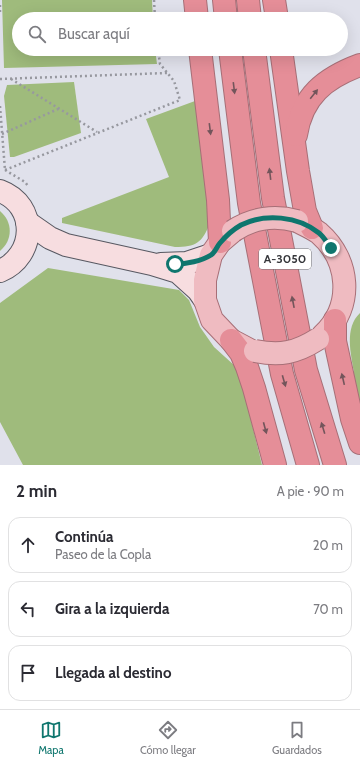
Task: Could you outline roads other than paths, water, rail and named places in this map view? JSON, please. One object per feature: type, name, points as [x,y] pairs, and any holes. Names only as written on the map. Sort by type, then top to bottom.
[{"type":"highway","points":[[195,0],[196,12]]},
{"type":"highway","points":[[224,0],[225,12]]},
{"type":"highway","points":[[248,0],[249,12]]},
{"type":"highway","points":[[274,0],[276,12]]},
{"type":"highway","points":[[201,56],[217,192],[221,243]]},
{"type":"highway","name":"A-3050","points":[[231,56],[249,203],[282,374],[308,465]]},
{"type":"highway","name":"A-3050","points":[[255,56],[273,198],[306,370],[335,465]]},
{"type":"highway","points":[[282,56],[304,204],[305,225]]},
{"type":"highway","points":[[295,142],[300,118],[313,94],[331,77],[360,65]]},
{"type":"highway","points":[[337,315],[335,341],[352,419],[360,443]]},
{"type":"highway","points":[[231,340],[247,367],[275,465]]},
{"type":"main road","points":[[267,217],[288,219],[305,225],[320,234],[337,256],[342,266],[345,287],[344,299],[328,331],[318,339],[296,351],[267,353],[255,351],[231,340],[212,320],[205,300],[205,280],[221,243],[241,225],[267,217]]},
{"type":"main road","points":[[337,256],[350,263],[360,266]]},
{"type":"main road","points":[[337,315],[353,299],[360,295]]},
{"type":"street","points":[[0,191],[16,200],[23,210],[27,222],[28,234],[25,247],[5,268]]},
{"type":"street","points":[[27,222],[45,235],[66,245],[152,264],[178,272],[198,290],[205,300]]},
{"type":"street","points":[[152,264],[187,263],[221,243]]},
{"type":"street","points":[[5,268],[48,248],[66,245]]}]
